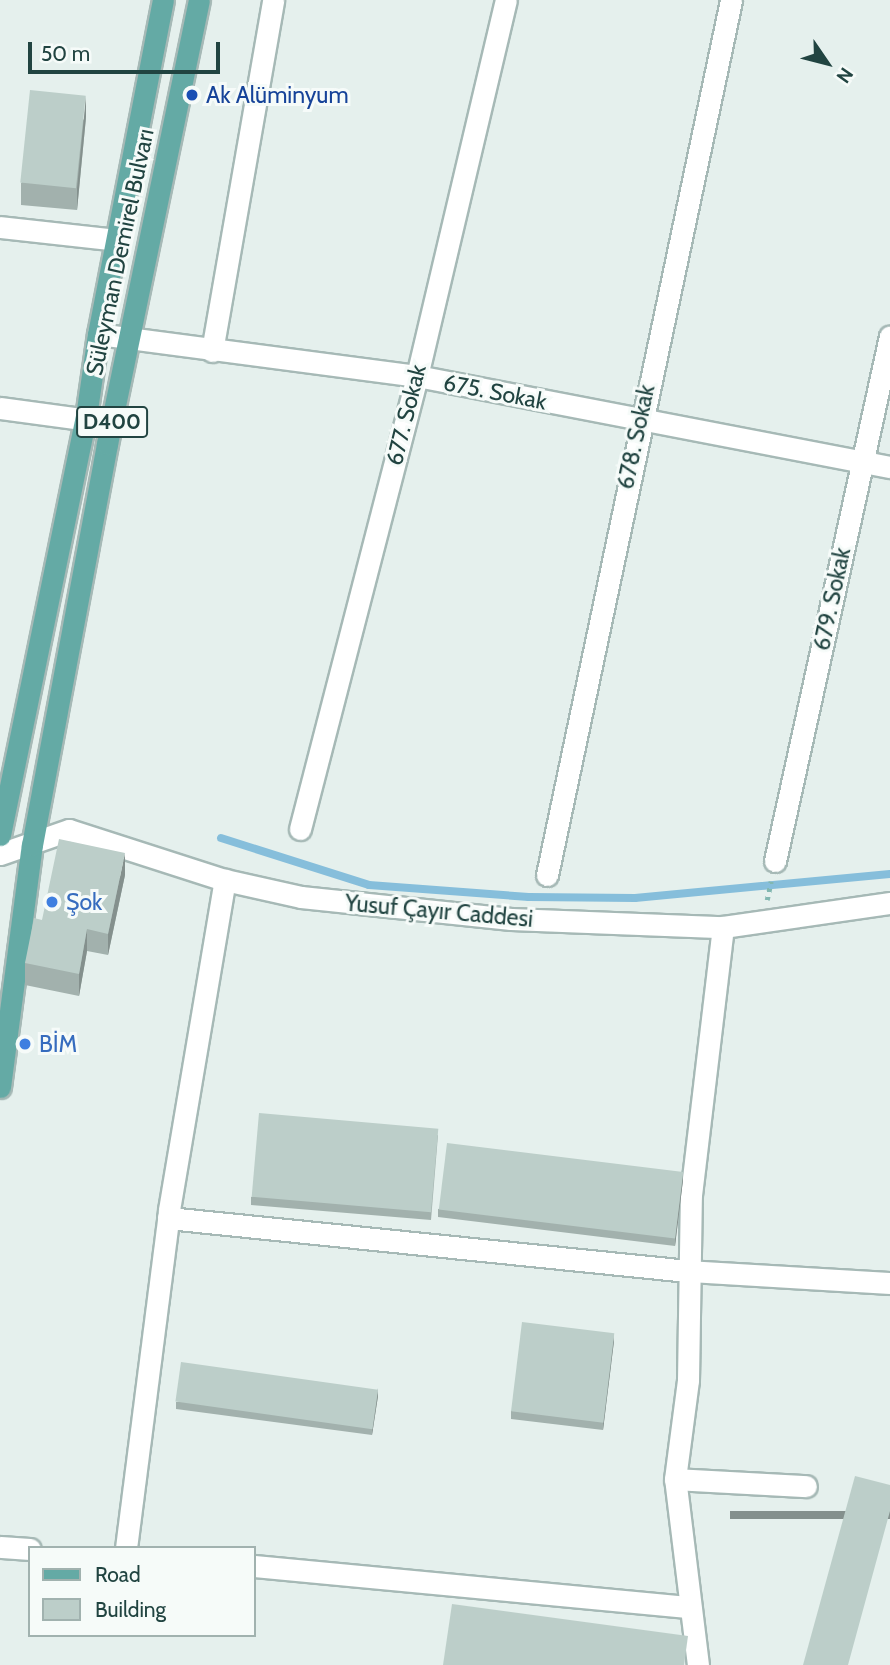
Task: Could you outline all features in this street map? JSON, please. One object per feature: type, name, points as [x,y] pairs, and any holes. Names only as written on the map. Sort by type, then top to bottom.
[{"type":"main road","name":"Süleyman Demirel Bulvarı","points":[[0,835],[86,417],[98,334],[163,0]]},
{"type":"main road","name":"Süleyman Demirel Bulvarı","points":[[32,845],[111,423],[199,0]]},
{"type":"main road","name":"D400","points":[[0,1087],[6,993],[32,845]]},
{"type":"street","points":[[212,351],[272,0]]},
{"type":"street","name":"677. Sokak","points":[[300,829],[417,376],[506,0]]},
{"type":"street","name":"678. Sokak","points":[[547,875],[639,421],[730,0]]},
{"type":"street","points":[[0,227],[117,240]]},
{"type":"street","name":"675. Sokak","points":[[98,334],[129,341],[417,376],[639,421],[890,467]]},
{"type":"street","name":"679. Sokak","points":[[773,867],[890,336]]},
{"type":"street","points":[[0,408],[86,417],[111,423]]},
{"type":"street","name":"Yusuf Çayır Caddesi","points":[[0,853],[32,845],[69,830],[225,880],[301,898],[427,912],[723,926],[890,904]]},
{"type":"street","points":[[126,1546],[168,1218],[225,880]]},
{"type":"street","points":[[698,1665],[675,1479],[688,1380],[691,1195],[723,926]]},
{"type":"street","points":[[168,1218],[688,1271],[890,1283]]},
{"type":"street","points":[[675,1479],[806,1486]]},
{"type":"street","points":[[0,1547],[28,1549]]},
{"type":"street","points":[[256,1566],[690,1607]]},
{"type":"path","points":[[767,900],[773,867]]},
{"type":"building","points":[[30,90],[86,96],[76,188],[20,182]]},
{"type":"building","points":[[59,839],[125,853],[108,934],[87,929],[79,974],[25,963],[34,918],[42,920]]},
{"type":"building","points":[[259,1113],[438,1129],[431,1212],[252,1197]]},
{"type":"building","points":[[447,1143],[683,1172],[675,1239],[439,1210]]},
{"type":"building","points":[[522,1322],[614,1333],[603,1423],[511,1411]]},
{"type":"building","points":[[181,1362],[378,1390],[372,1429],[175,1402]]},
{"type":"building","points":[[855,1476],[890,1485],[890,1511],[848,1665],[803,1665]]},
{"type":"building","points":[[452,1604],[688,1636],[684,1665],[443,1665]]},
{"type":"waterway","points":[[221,838],[369,885],[529,897],[635,898],[890,874]]},
{"type":"place","name":"Ak Alüminyum","points":[[192,95]]},
{"type":"place","name":"Şok","points":[[52,902]]},
{"type":"place","name":"BİM","points":[[25,1044]]}]
